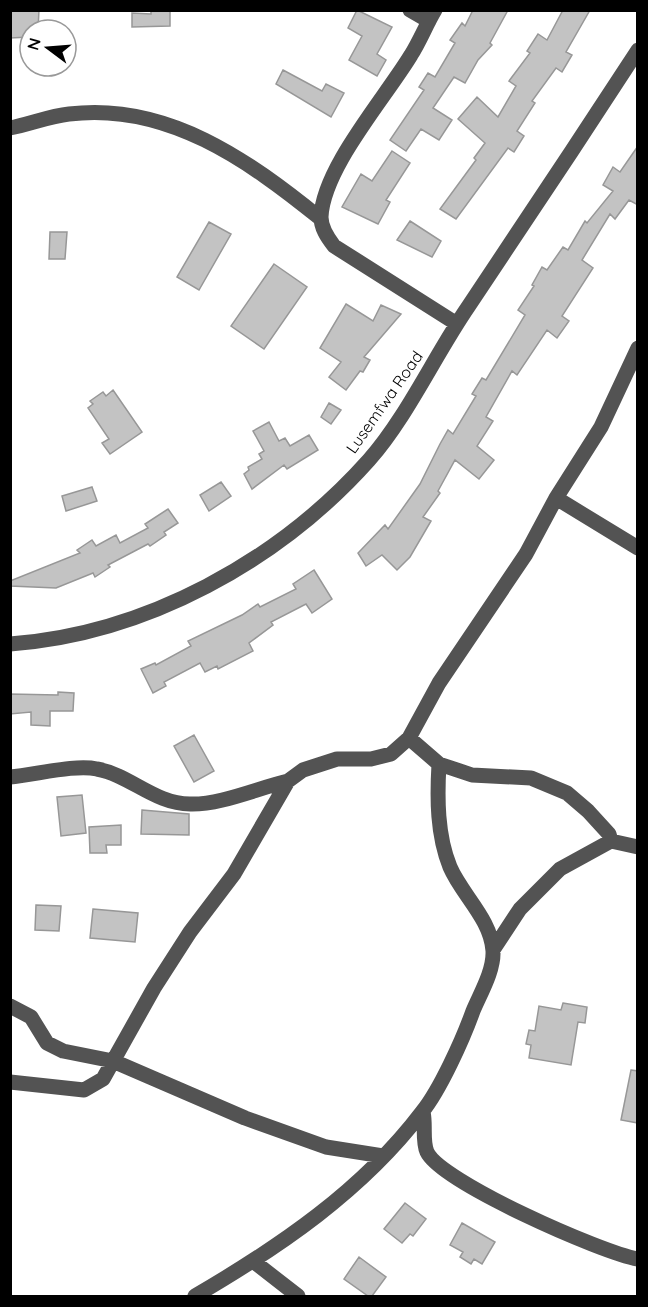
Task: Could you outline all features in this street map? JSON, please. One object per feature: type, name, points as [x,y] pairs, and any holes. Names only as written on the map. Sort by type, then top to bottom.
[{"type":"street","points":[[410,10],[432,16],[411,55],[335,172],[324,199],[321,219],[325,233],[334,246],[456,324]]},
{"type":"street","name":"Lusemfwa Road","points":[[10,644],[52,641],[130,620],[223,578],[306,523],[370,458],[423,381],[456,324],[638,50]]},
{"type":"street","points":[[10,128],[68,114],[130,114],[163,121],[188,130],[225,150],[280,185],[321,219]]},
{"type":"street","points":[[10,777],[76,767],[96,768],[113,773],[172,802],[191,804],[210,802],[288,781],[303,770],[337,759],[371,759],[391,754],[409,738],[440,683],[526,554],[556,498],[601,427],[638,348]]},
{"type":"street","points":[[556,498],[638,548]]},
{"type":"street","points":[[409,738],[439,764],[472,776],[531,778],[567,793],[609,834],[611,841]]},
{"type":"street","points":[[439,764],[437,804],[450,868],[476,905],[493,951]]},
{"type":"street","points":[[10,1082],[84,1090],[103,1078],[154,988],[190,932],[234,874],[288,781]]},
{"type":"street","points":[[195,1296],[253,1261],[345,1194],[423,1112],[465,1033],[491,966],[493,951],[520,909],[560,868],[611,841],[638,846]]},
{"type":"street","points":[[10,1006],[31,1017],[47,1043],[63,1051],[113,1062],[245,1118],[326,1147],[383,1156]]},
{"type":"street","points":[[423,1112],[427,1152],[437,1165],[463,1182],[538,1220],[597,1247],[638,1258]]},
{"type":"street","points":[[253,1261],[298,1296]]},
{"type":"building","points":[[10,10],[39,10],[39,18],[18,18],[18,38],[10,38]]},
{"type":"building","points":[[151,10],[170,10],[170,26],[132,27],[132,13],[151,14]]},
{"type":"building","points":[[357,10],[392,27],[377,54],[386,60],[377,76],[349,60],[362,36],[348,28]]},
{"type":"building","points":[[473,10],[508,10],[490,43],[492,45],[478,60],[465,83],[454,77],[433,108],[452,120],[439,140],[421,129],[406,151],[390,140],[424,90],[419,87],[428,73],[435,77],[455,43],[450,40],[462,23],[465,26]]},
{"type":"building","points":[[563,10],[590,10],[566,52],[572,55],[562,72],[556,68],[532,101],[535,103],[517,131],[524,136],[514,152],[508,148],[456,219],[440,209],[476,160],[474,158],[485,143],[458,119],[477,97],[498,117],[516,86],[509,81],[530,53],[527,51],[538,34],[547,40]]},
{"type":"building","points":[[283,70],[322,91],[326,84],[344,93],[331,117],[276,84]]},
{"type":"building","points":[[638,146],[638,205],[629,200],[615,219],[610,214],[582,260],[593,268],[562,316],[569,321],[557,338],[547,330],[517,375],[512,371],[486,417],[493,421],[477,446],[494,460],[479,479],[455,460],[438,491],[440,493],[423,517],[431,521],[410,557],[397,570],[382,555],[366,566],[358,553],[385,525],[388,529],[420,484],[448,430],[453,434],[476,396],[472,394],[482,378],[486,380],[525,315],[518,310],[534,286],[532,285],[542,267],[547,270],[563,247],[568,250],[585,221],[587,223],[613,191],[603,185],[613,167],[620,172]]},
{"type":"building","points":[[392,151],[410,163],[386,200],[390,202],[378,224],[342,207],[361,174],[372,181]]},
{"type":"building","points":[[410,221],[441,241],[432,257],[397,240]]},
{"type":"building","points":[[209,222],[231,234],[199,290],[177,277]]},
{"type":"building","points":[[50,232],[67,232],[65,259],[49,259]]},
{"type":"building","points":[[274,264],[307,287],[264,349],[231,326]]},
{"type":"building","points":[[346,304],[373,321],[381,305],[401,314],[364,357],[370,360],[363,372],[360,371],[346,390],[329,377],[341,362],[320,348]]},
{"type":"building","points":[[113,390],[142,432],[110,454],[102,443],[109,439],[88,408],[93,404],[90,401],[103,392],[106,396]]},
{"type":"building","points":[[329,403],[341,410],[331,424],[321,417]]},
{"type":"building","points":[[269,422],[279,441],[285,438],[290,446],[309,435],[318,450],[287,469],[284,465],[252,489],[244,474],[249,470],[248,467],[262,459],[259,454],[264,451],[253,431]]},
{"type":"building","points":[[221,482],[231,496],[209,511],[200,495]]},
{"type":"building","points":[[92,487],[97,501],[66,511],[62,496]]},
{"type":"building","points":[[168,509],[178,523],[164,532],[166,535],[150,546],[148,544],[108,565],[110,567],[95,577],[93,573],[56,588],[10,586],[10,581],[80,553],[77,550],[92,540],[96,546],[116,535],[120,543],[148,528],[145,524]]},
{"type":"building","points":[[314,570],[332,599],[312,613],[306,604],[271,622],[273,625],[249,643],[253,651],[218,669],[217,666],[205,672],[200,663],[164,682],[166,686],[153,693],[141,669],[155,663],[156,665],[191,646],[188,641],[242,615],[258,604],[260,607],[296,589],[293,584]]},
{"type":"building","points":[[58,692],[74,693],[73,711],[50,711],[50,726],[31,725],[31,712],[10,714],[10,694],[58,695]]},
{"type":"building","points":[[194,735],[214,771],[194,782],[174,746]]},
{"type":"building","points":[[82,795],[86,833],[61,836],[57,797]]},
{"type":"building","points":[[142,810],[189,814],[189,835],[141,834]]},
{"type":"building","points":[[121,825],[121,845],[106,845],[107,853],[90,853],[89,827]]},
{"type":"building","points":[[36,905],[61,906],[59,931],[35,930]]},
{"type":"building","points":[[93,909],[138,913],[135,942],[90,938]]},
{"type":"building","points":[[563,1003],[587,1007],[585,1023],[578,1022],[571,1065],[529,1058],[531,1045],[526,1044],[529,1030],[535,1031],[539,1006],[561,1010]]},
{"type":"building","points":[[631,1070],[638,1071],[638,1123],[621,1120]]},
{"type":"building","points":[[405,1203],[426,1219],[413,1236],[410,1234],[402,1243],[384,1229]]},
{"type":"building","points":[[462,1223],[495,1242],[482,1264],[474,1259],[471,1264],[460,1257],[463,1252],[450,1245]]},
{"type":"building","points":[[359,1257],[386,1277],[372,1296],[368,1296],[344,1279]]}]
